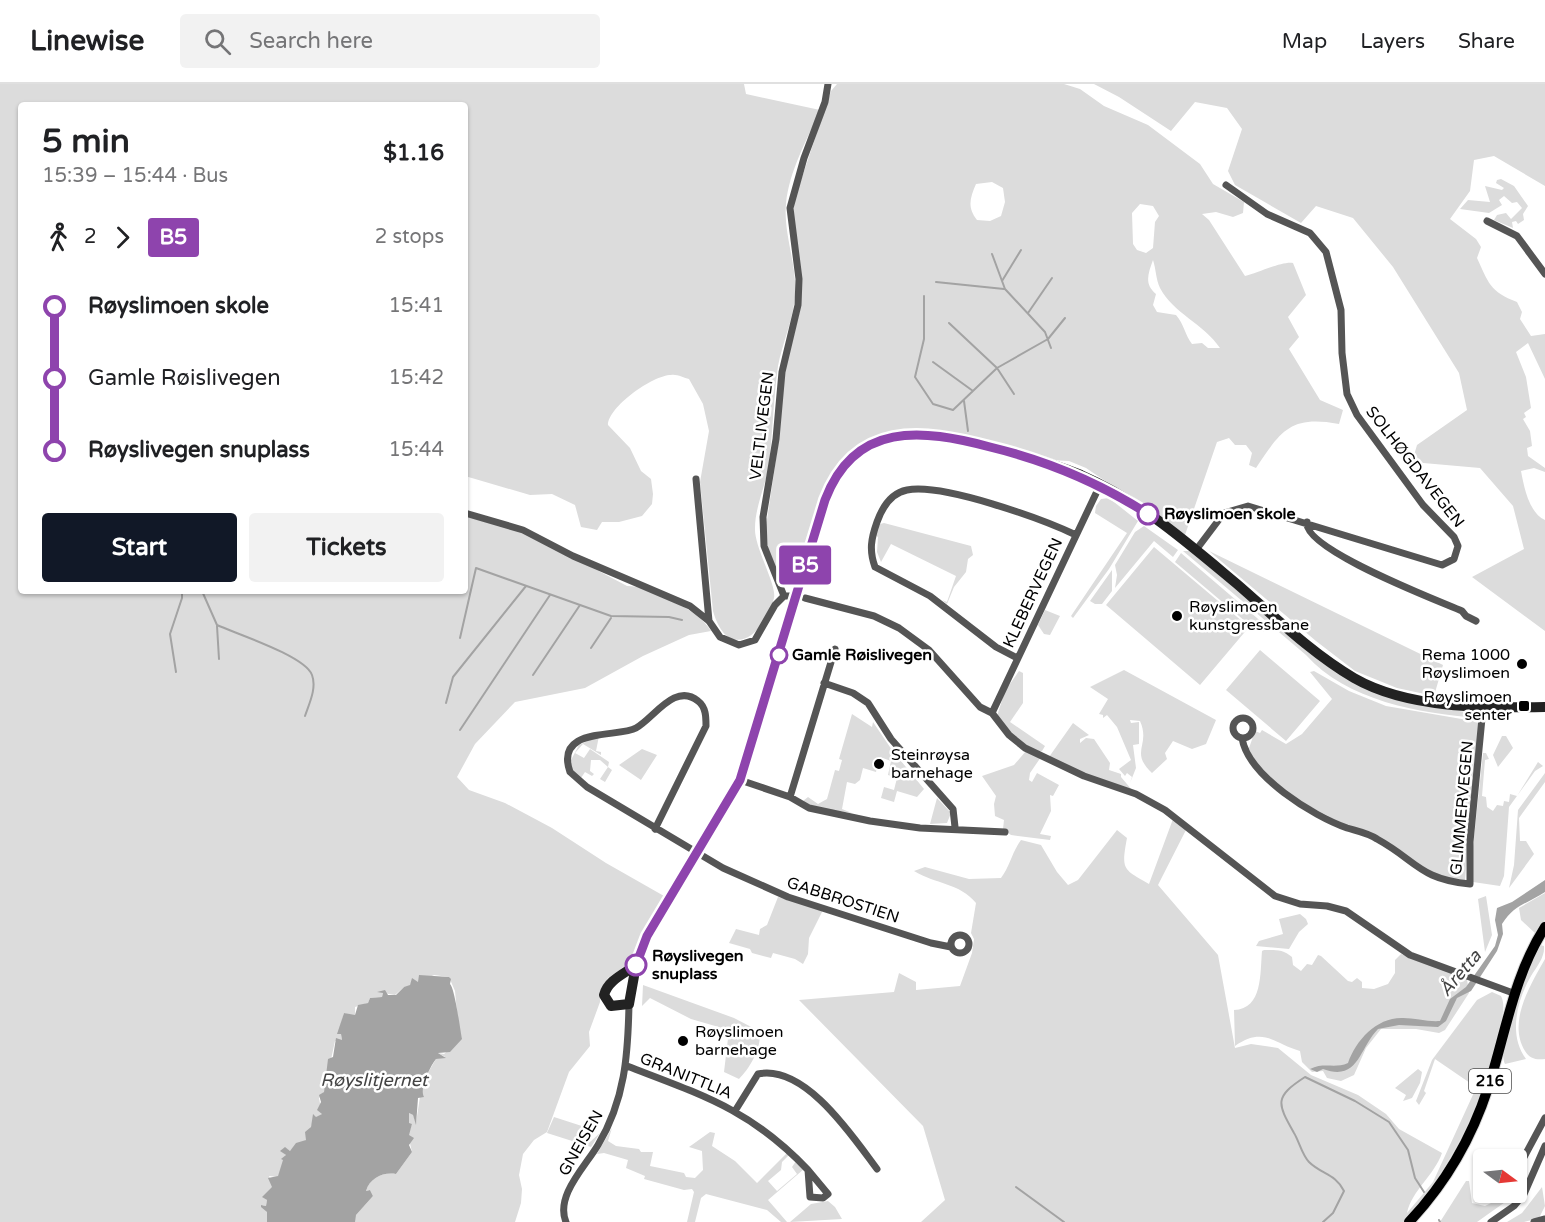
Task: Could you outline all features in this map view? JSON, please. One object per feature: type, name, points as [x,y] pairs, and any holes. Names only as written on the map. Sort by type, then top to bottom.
[{"type":"main road","name":"216","points":[[1410,1222],[1440,1185],[1468,1138],[1488,1086],[1513,993],[1525,963],[1545,927]]},
{"type":"street","name":"VELTLIVEGEN","points":[[784,596],[764,546],[763,517],[776,439],[782,372],[796,320],[798,298],[799,279],[790,208],[804,158],[825,102],[828,84]]},
{"type":"street","name":"SOLHØGDAVEGEN","points":[[1196,550],[1224,513],[1236,508],[1256,507],[1442,565],[1449,564],[1457,554],[1458,546],[1454,537],[1424,505],[1357,415],[1347,394],[1342,353],[1341,310],[1326,252],[1310,233],[1267,214],[1226,185]]},
{"type":"street","points":[[1487,221],[1517,236],[1545,274]]},
{"type":"street","points":[[636,965],[612,981],[604,995],[610,1006],[629,1004],[636,965],[647,936],[740,780],[801,597],[830,486],[849,460],[869,446],[889,437],[919,433],[952,438],[1054,465],[1100,485],[1148,514],[1196,550],[1309,645],[1355,678],[1413,698],[1483,708],[1545,708]]},
{"type":"street","points":[[696,479],[709,621],[713,629],[725,641],[739,645],[746,644],[760,633],[774,605],[784,596],[801,597],[874,616],[899,628],[929,650],[980,707],[992,713],[1009,735],[1025,748],[1084,776],[1136,794],[1166,810],[1275,896],[1300,904],[1327,906],[1346,911],[1410,955],[1513,993]]},
{"type":"street","name":"KLEBERVEGEN","points":[[992,713],[1100,485]]},
{"type":"street","points":[[1017,658],[996,647],[930,596],[875,567],[870,542],[882,509],[893,497],[905,490],[925,490],[1024,513],[1076,535]]},
{"type":"street","points":[[468,514],[531,534],[573,556],[690,606],[709,621]]},
{"type":"street","points":[[1306,522],[1309,532],[1328,549],[1462,611],[1476,621]]},
{"type":"street","points":[[790,797],[835,649]]},
{"type":"street","points":[[824,682],[853,693],[868,703],[891,739],[952,809],[955,827]]},
{"type":"street","name":"GABBROSTIEN","points":[[655,829],[706,726],[705,711],[701,704],[691,696],[675,697],[631,731],[587,736],[579,741],[570,755],[568,766],[574,777],[655,829],[696,854],[788,897],[931,943],[951,947]]},
{"type":"street","name":"GLIMMERVEGEN","points":[[1242,738],[1244,746],[1263,774],[1290,796],[1332,821],[1377,838],[1427,875],[1445,881],[1470,884],[1470,842],[1483,708]]},
{"type":"street","points":[[740,780],[790,797],[809,808],[870,821],[920,828],[955,827],[1005,832]]},
{"type":"street","name":"GNEISEN","points":[[566,1222],[563,1212],[565,1197],[612,1119],[627,1066],[629,1004]]},
{"type":"street","name":"GRANITTLIA","points":[[627,1066],[684,1087],[735,1111],[778,1140],[808,1170]]},
{"type":"street","name":"GRANITTLIA","points":[[735,1111],[758,1074],[769,1072],[782,1075],[815,1094],[877,1169]]},
{"type":"street","points":[[1527,1154],[1545,1118]]},
{"type":"street","points":[[1491,1222],[1521,1198],[1545,1146]]},
{"type":"street","points":[[1527,1166],[1532,1175]]},
{"type":"street","points":[[1534,1222],[1544,1219],[1545,1211]]},
{"type":"shaded area","points":[[0,84],[744,84],[746,94],[820,110],[799,156],[786,204],[795,292],[793,312],[778,366],[768,470],[755,521],[756,536],[772,584],[774,598],[769,612],[754,633],[736,640],[727,636],[713,611],[700,482],[709,431],[703,404],[689,379],[673,375],[654,380],[623,401],[610,418],[608,425],[630,448],[641,471],[651,479],[652,504],[642,516],[619,522],[602,522],[597,530],[581,527],[575,505],[552,494],[530,495],[468,477],[468,102],[18,102],[18,594],[468,594],[468,517],[529,534],[627,586],[649,590],[674,601],[697,616],[711,631],[689,635],[643,656],[585,688],[515,702],[475,744],[457,777],[469,790],[505,803],[552,828],[606,863],[664,896],[631,962],[608,978],[600,993],[600,1002],[589,1032],[590,1046],[569,1072],[547,1132],[534,1140],[523,1154],[519,1175],[522,1189],[521,1203],[515,1222],[355,1222],[355,1216],[373,1196],[370,1190],[366,1191],[368,1186],[382,1175],[396,1174],[412,1152],[408,1135],[412,1124],[408,1124],[409,1113],[413,1115],[416,1123],[422,1083],[436,1059],[445,1057],[438,1053],[444,1054],[452,1047],[459,1033],[455,991],[449,977],[434,975],[418,982],[412,981],[409,987],[404,987],[395,995],[383,993],[382,997],[370,998],[368,1003],[355,1007],[355,1015],[344,1013],[338,1034],[341,1034],[342,1040],[335,1041],[324,1092],[319,1098],[322,1114],[314,1119],[306,1140],[290,1151],[285,1148],[281,1151],[286,1155],[278,1177],[269,1176],[273,1187],[263,1197],[267,1200],[266,1206],[262,1205],[267,1212],[267,1222],[0,1222]]},
{"type":"shaded area","points":[[837,84],[1064,84],[1080,89],[1104,106],[1148,125],[1200,164],[1213,184],[1244,202],[1243,213],[1233,217],[1216,212],[1202,214],[1209,220],[1245,276],[1276,265],[1293,263],[1306,295],[1288,317],[1299,337],[1289,349],[1320,400],[1343,410],[1339,424],[1309,422],[1288,429],[1280,435],[1256,468],[1249,465],[1252,453],[1246,445],[1235,445],[1229,438],[1217,442],[1185,535],[1086,468],[1069,461],[1051,460],[979,438],[953,433],[928,430],[903,431],[880,436],[858,448],[841,464],[832,480],[795,587],[783,587],[769,558],[765,533],[778,446],[783,379],[800,310],[793,220],[794,201],[831,91]],"holes":[[[992,182],[1003,188],[1005,202],[1001,216],[990,221],[977,220],[971,207],[974,189],[976,184]],[[1140,204],[1153,206],[1159,216],[1155,222],[1153,248],[1146,253],[1137,250],[1133,244],[1132,213]],[[1153,260],[1159,285],[1166,297],[1180,312],[1206,332],[1220,348],[1208,348],[1202,343],[1192,344],[1176,315],[1157,312],[1153,305],[1156,294],[1148,283]]]},
{"type":"shaded area","points":[[1094,84],[1545,84],[1545,186],[1494,156],[1474,160],[1470,191],[1450,219],[1476,239],[1481,247],[1477,258],[1487,280],[1495,290],[1517,302],[1522,312],[1520,319],[1531,336],[1545,334],[1545,379],[1528,343],[1516,352],[1526,377],[1531,408],[1524,413],[1526,417],[1523,419],[1530,431],[1532,446],[1527,448],[1528,456],[1545,468],[1545,472],[1534,468],[1521,471],[1531,506],[1539,517],[1545,520],[1545,631],[1472,577],[1524,549],[1513,506],[1480,468],[1412,462],[1417,445],[1467,410],[1459,373],[1393,267],[1353,218],[1316,206],[1301,223],[1235,185],[1228,171],[1242,129],[1227,108],[1195,102],[1171,131],[1119,97]]},
{"type":"shaded area","points":[[1501,179],[1514,186],[1528,206],[1523,214],[1524,220],[1518,224],[1516,221],[1512,222],[1513,228],[1494,220],[1497,215],[1506,213],[1511,219],[1522,208],[1517,202],[1512,203],[1504,196],[1499,200],[1502,205],[1489,213],[1460,209],[1468,200],[1490,202],[1485,186],[1502,190],[1504,188],[1496,183]]},
{"type":"shaded area","points":[[1109,498],[1138,521],[1109,569],[1073,618],[1071,616],[1127,533],[1095,513],[1096,506],[1101,499]]},
{"type":"shaded area","points":[[884,523],[971,546],[973,555],[968,559],[966,572],[954,587],[947,604],[942,600],[947,602],[956,576],[891,544],[881,562],[877,552],[878,537],[875,535],[880,524]]},
{"type":"shaded area","points":[[1144,526],[1178,550],[1173,557],[1154,541],[1115,588],[1117,575],[1115,565],[1135,532]]},
{"type":"shaded area","name":"Røyslimoen kunstgressbane","points":[[1154,547],[1249,627],[1200,685],[1106,605]]},
{"type":"shaded area","points":[[1183,551],[1191,551],[1328,667],[1451,710],[1474,713],[1478,718],[1408,708],[1363,694],[1342,684],[1323,671]]},
{"type":"shaded area","points":[[1209,551],[1443,665],[1434,696],[1397,688],[1355,671]]},
{"type":"shaded area","points":[[1181,553],[1271,630],[1265,632],[1252,627],[1175,562]]},
{"type":"shaded area","points":[[1112,570],[1112,591],[1102,604],[1090,601]]},
{"type":"shaded area","points":[[1045,610],[1060,616],[1050,635],[1044,634],[1038,625]]},
{"type":"shaded area","points":[[1260,650],[1320,701],[1286,741],[1226,690]]},
{"type":"shaded area","points":[[1124,670],[1216,720],[1206,744],[1192,749],[1173,741],[1165,753],[1167,759],[1152,773],[1142,759],[1143,730],[1140,721],[1130,720],[1131,723],[1139,722],[1139,744],[1133,745],[1136,768],[1130,783],[1132,777],[1127,773],[1125,776],[1119,769],[1131,760],[1117,727],[1107,715],[1103,718],[1103,715],[1099,714],[1108,699],[1090,687]]},
{"type":"shaded area","points":[[1019,671],[1023,673],[1023,703],[1010,722],[1045,746],[1042,751],[1038,752],[1013,737],[997,716],[1005,691]]},
{"type":"shaded area","points":[[1314,671],[1349,691],[1386,706],[1479,722],[1465,880],[1437,876],[1383,843],[1307,805],[1271,779],[1258,764],[1249,748],[1255,731],[1260,733],[1262,730],[1286,744],[1302,734],[1332,699],[1310,672]]},
{"type":"shaded area","points":[[852,714],[872,727],[873,722],[892,750],[924,789],[917,797],[897,791],[894,802],[881,798],[884,787],[894,790],[897,778],[888,775],[891,761],[880,757],[876,772],[863,768],[860,780],[855,784],[847,782],[842,809],[852,813],[812,807],[803,801],[808,797],[818,804],[827,799],[835,770],[839,771],[842,760],[839,759]]},
{"type":"shaded area","points":[[1073,723],[1089,735],[1080,739],[1080,743],[1086,738],[1094,739],[1110,763],[1109,770],[1121,774],[1132,790],[1085,774],[1049,757]]},
{"type":"shaded area","points":[[599,736],[596,751],[601,752],[601,755],[583,744],[575,753],[584,758],[590,749],[609,762],[608,767],[600,760],[591,760],[590,771],[594,774],[592,776],[585,772],[581,778],[591,787],[572,771],[571,760],[579,745]]},
{"type":"shaded area","points":[[1502,736],[1506,736],[1513,748],[1498,767],[1493,755]]},
{"type":"shaded area","points":[[642,749],[657,755],[641,780],[619,765]]},
{"type":"shaded area","points":[[1026,751],[1041,757],[1030,773],[1029,780],[1032,782],[1037,773],[1059,785],[1053,796],[1050,795],[1051,811],[1040,834],[1051,836],[1050,840],[1011,835],[1003,829],[1004,820],[995,816],[996,796],[982,776],[1014,765]]},
{"type":"shaded area","points":[[1483,753],[1486,753],[1489,759],[1485,760],[1482,796],[1486,797],[1487,807],[1493,811],[1497,805],[1503,806],[1504,801],[1509,802],[1510,794],[1517,796],[1509,807],[1504,876],[1500,886],[1473,882],[1473,847]]},
{"type":"shaded area","points":[[1538,762],[1543,766],[1535,771],[1517,795]]},
{"type":"shaded area","points":[[608,767],[612,770],[605,782],[600,779]]},
{"type":"shaded area","points":[[1545,773],[1545,782],[1519,818],[1520,841],[1526,841],[1534,854],[1509,888],[1514,865],[1518,810]]},
{"type":"shaded area","points":[[937,798],[951,813],[947,823],[930,824]]},
{"type":"shaded area","points":[[1173,819],[1187,828],[1158,885],[1218,955],[1235,1048],[1251,1044],[1278,1048],[1311,1075],[1358,1095],[1386,1114],[1399,1129],[1442,1153],[1434,1169],[1413,1197],[1407,1213],[1433,1182],[1482,1075],[1487,1071],[1473,1112],[1450,1158],[1421,1201],[1403,1222],[921,1222],[945,1200],[923,1126],[799,1000],[894,992],[899,973],[916,982],[916,990],[960,986],[972,953],[974,939],[971,933],[976,903],[963,891],[914,871],[925,867],[969,879],[1001,878],[1021,840],[1041,845],[1057,872],[1068,885],[1078,880],[1117,830],[1127,838],[1124,857],[1126,867],[1149,884]]},
{"type":"shaded area","points":[[1545,893],[1545,920],[1536,934],[1521,920],[1519,908]]},
{"type":"shaded area","points":[[1486,896],[1492,935],[1485,952],[1478,899]]},
{"type":"shaded area","points":[[778,897],[823,910],[809,938],[808,954],[803,964],[795,959],[773,953],[771,958],[752,953],[750,949],[729,943],[736,929],[759,935],[760,929],[767,925]]},
{"type":"shaded area","points":[[1300,914],[1308,924],[1299,932],[1289,949],[1256,946],[1259,941],[1283,934],[1279,919]]},
{"type":"shaded area","points":[[1540,945],[1544,946],[1543,954],[1526,985],[1516,1017],[1517,1039],[1526,1059],[1505,1064],[1503,1055],[1509,1024]]},
{"type":"shaded area","points":[[1264,950],[1285,953],[1292,957],[1293,965],[1301,971],[1307,964],[1312,965],[1318,955],[1321,956],[1348,981],[1352,982],[1357,978],[1362,982],[1362,988],[1374,989],[1388,984],[1395,973],[1395,960],[1401,954],[1467,979],[1469,993],[1445,1030],[1439,1033],[1416,1029],[1381,1029],[1366,1048],[1354,1075],[1341,1081],[1327,1078],[1323,1071],[1312,1072],[1302,1062],[1300,1051],[1269,1038],[1254,1037],[1235,1046],[1234,1010],[1243,1008],[1255,997]]},
{"type":"shaded area","points":[[1545,959],[1545,1059],[1539,1059],[1531,1057],[1525,1051],[1520,1040],[1519,1028],[1523,1003]]},
{"type":"shaded area","points":[[643,985],[734,1018],[759,1031],[760,1037],[755,1056],[739,1079],[724,1072],[729,1030],[691,1019],[650,998],[642,1006]]},
{"type":"shaded area","points":[[1492,992],[1501,996],[1503,1011],[1488,1071],[1480,1069],[1473,1085],[1435,1059],[1424,1091],[1426,1093],[1419,1105],[1416,1101],[1432,1060],[1477,1000]]},
{"type":"shaded area","points":[[1418,1069],[1422,1072],[1420,1083],[1412,1098],[1403,1101],[1406,1095],[1395,1088]]},
{"type":"shaded area","points":[[554,1117],[588,1128],[576,1142],[582,1139],[591,1141],[600,1133],[591,1147],[547,1133]]},
{"type":"shaded area","points":[[612,1128],[608,1141],[616,1146],[639,1149],[641,1152],[653,1152],[650,1166],[684,1173],[686,1177],[695,1178],[703,1170],[702,1151],[689,1147],[710,1132],[715,1133],[712,1146],[735,1161],[757,1183],[787,1153],[789,1155],[782,1162],[781,1170],[768,1181],[777,1191],[797,1174],[792,1167],[796,1161],[804,1169],[768,1200],[787,1222],[781,1222],[767,1210],[706,1194],[701,1198],[695,1222],[687,1222],[694,1192],[692,1189],[684,1190],[644,1179],[645,1176],[626,1168],[628,1160],[604,1153],[597,1154]]},
{"type":"shaded area","points":[[1466,1181],[1469,1181],[1472,1203],[1485,1206],[1491,1203],[1504,1203],[1477,1222],[1440,1222]]},
{"type":"shaded area","points":[[1542,1187],[1545,1206],[1539,1218],[1524,1222],[1507,1222],[1522,1213]]},
{"type":"shaded area","points":[[828,1201],[835,1207],[842,1219],[790,1222],[811,1204]]},
{"type":"water","points":[[1545,880],[1545,892],[1517,908],[1502,924],[1503,934],[1497,951],[1471,991],[1457,998],[1446,1021],[1438,1027],[1399,1025],[1378,1029],[1351,1067],[1335,1072],[1323,1069],[1317,1072],[1310,1069],[1348,1063],[1362,1038],[1385,1021],[1403,1018],[1440,1021],[1450,999],[1466,987],[1495,946],[1498,935],[1495,920],[1497,908],[1512,902]]},
{"type":"water","name":"Røyslitjernet","points":[[419,975],[451,979],[450,984],[462,1039],[450,1052],[438,1053],[446,1058],[436,1059],[428,1072],[423,1088],[424,1097],[418,1098],[416,1125],[413,1115],[409,1113],[409,1123],[412,1124],[409,1135],[414,1138],[409,1145],[412,1152],[396,1174],[382,1175],[368,1186],[366,1191],[370,1190],[373,1196],[356,1215],[355,1222],[267,1222],[267,1212],[261,1205],[266,1206],[267,1200],[262,1197],[272,1187],[268,1178],[278,1176],[283,1160],[281,1159],[286,1155],[280,1151],[285,1147],[290,1151],[296,1143],[306,1140],[305,1132],[311,1127],[313,1114],[316,1117],[322,1114],[317,1110],[321,1102],[319,1095],[324,1092],[328,1059],[333,1057],[336,1038],[342,1040],[341,1034],[337,1034],[344,1013],[355,1015],[358,1005],[368,1003],[370,998],[382,997],[383,993],[377,992],[385,990],[388,995],[396,995],[404,987],[410,985],[412,978],[418,982]]},
{"type":"waterway","points":[[1002,281],[1021,250]]},
{"type":"waterway","points":[[992,254],[1005,289],[1045,332],[1051,348]]},
{"type":"waterway","points":[[1028,313],[1052,278]]},
{"type":"waterway","points":[[936,282],[1004,289]]},
{"type":"waterway","points":[[924,296],[924,339],[915,377],[933,404],[953,410],[997,368],[1048,339],[1065,318]]},
{"type":"waterway","points":[[949,323],[997,368],[1014,394]]},
{"type":"waterway","points":[[933,362],[973,391]]},
{"type":"waterway","points":[[964,401],[968,431]]},
{"type":"waterway","points":[[460,638],[476,568],[611,616],[669,617],[682,620]]},
{"type":"waterway","points":[[446,703],[453,677],[526,586]]},
{"type":"waterway","points":[[176,672],[170,634],[182,594]]},
{"type":"waterway","points":[[203,594],[217,625],[284,653],[307,668],[312,675],[314,685],[305,716]]},
{"type":"waterway","points":[[460,730],[550,595]]},
{"type":"waterway","points":[[533,675],[580,605]]},
{"type":"waterway","points":[[591,648],[611,618]]},
{"type":"waterway","points":[[217,626],[219,659]]},
{"type":"waterway","name":"Åretta","points":[[1323,1222],[1333,1213],[1344,1191],[1337,1181],[1307,1159],[1282,1107],[1283,1096],[1305,1077],[1355,1101],[1389,1122],[1408,1150],[1415,1178],[1424,1192]]},
{"type":"waterway","points":[[1016,1187],[1064,1222]]},
{"type":"bus line","name":"B5","points":[[636,965],[647,936],[740,780],[825,500],[830,486],[849,460],[861,450],[889,437],[901,434],[937,434],[1011,452],[1063,468],[1100,485],[1148,514]]},
{"type":"place","name":"Røyslimoen skole","points":[[1148,514]]},
{"type":"place","name":"Røyslimoen kunstgressbane","points":[[1177,616]]},
{"type":"place","name":"Gamle Røislivegen","points":[[779,655]]},
{"type":"place","name":"Rema 1000 Røyslimoen","points":[[1522,664]]},
{"type":"place","name":"Røyslimoen senter","points":[[1524,706]]},
{"type":"place","name":"Steinrøysa barnehage","points":[[879,764]]},
{"type":"place","name":"Røyslivegen snuplass","points":[[636,965]]},
{"type":"place","name":"Røyslimoen barnehage","points":[[683,1041]]}]
